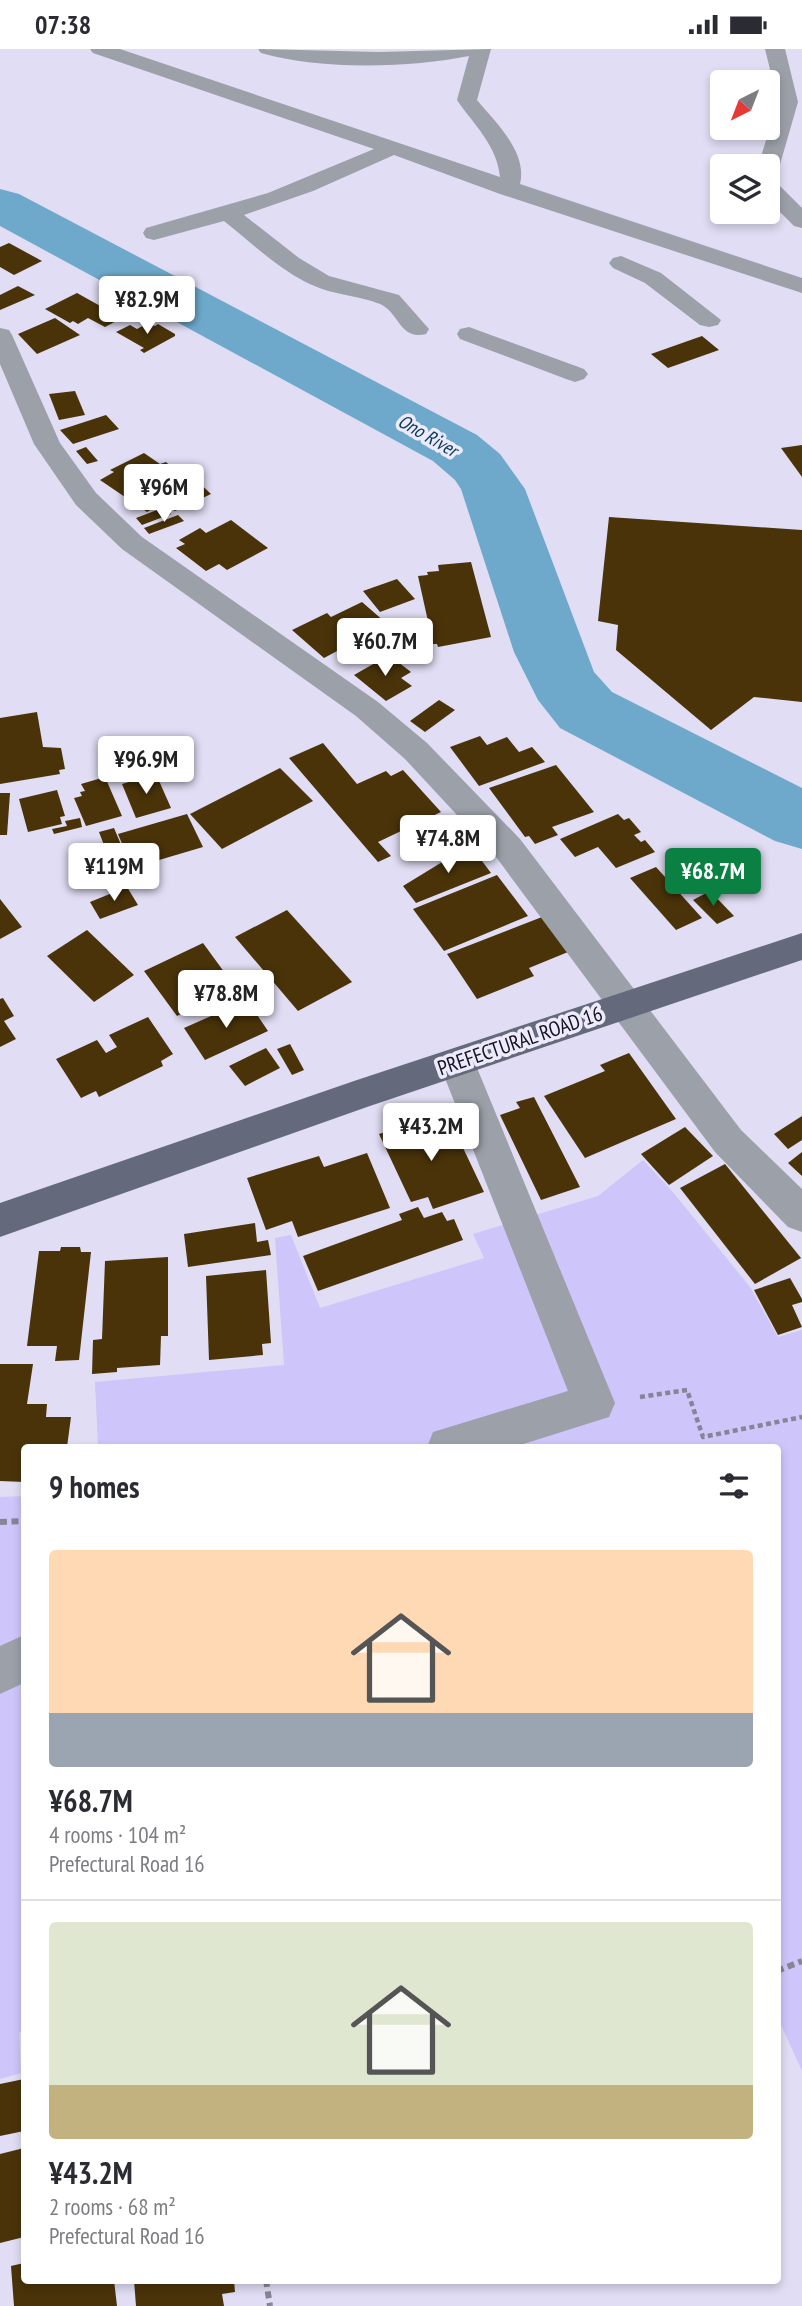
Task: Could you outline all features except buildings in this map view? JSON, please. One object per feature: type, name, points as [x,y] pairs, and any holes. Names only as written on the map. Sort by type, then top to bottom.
[{"type":"main road","name":"PREFECTURAL ROAD 16","points":[[0,1220],[802,946]]},
{"type":"street","points":[[100,49],[508,188],[687,273],[709,320]]},
{"type":"street","points":[[134,61],[164,49]]},
{"type":"street","points":[[268,49],[282,53],[382,60],[449,55],[475,49]]},
{"type":"street","points":[[481,49],[467,100],[509,159],[514,176],[508,188]]},
{"type":"street","points":[[772,154],[788,102],[775,49]]},
{"type":"street","points":[[154,233],[230,215],[342,173],[392,148]]},
{"type":"street","points":[[780,199],[802,221]]},
{"type":"street","points":[[230,215],[291,263],[321,281],[391,300],[417,329]]},
{"type":"street","points":[[621,263],[653,278],[687,273],[802,286]]},
{"type":"street","points":[[469,334],[575,374]]},
{"type":"street","points":[[0,335],[47,444],[86,499],[132,543],[367,709],[416,751],[508,848],[729,1141],[802,1215]]},
{"type":"street","points":[[457,1063],[594,1403],[458,1444]]},
{"type":"street","points":[[0,1671],[21,1660]]},
{"type":"path","points":[[594,1403],[687,1390],[703,1437],[802,1417]]},
{"type":"path","points":[[0,1522],[21,1521]]},
{"type":"path","points":[[781,1969],[802,1961]]},
{"type":"path","points":[[267,2284],[270,2306]]},
{"type":"shaded area","points":[[643,1160],[672,1191],[750,1287],[778,1337],[802,1330],[802,2071],[781,2025],[781,1444],[98,1444],[95,1382],[284,1365],[275,1238],[291,1235],[320,1308],[484,1258],[473,1234],[598,1196]]},
{"type":"shaded area","points":[[21,1496],[21,2073],[0,2079],[0,1497]]},
{"type":"waterway","name":"Ono River","points":[[0,205],[455,448],[478,467],[493,489],[549,652],[563,683],[586,710],[802,821]]}]
